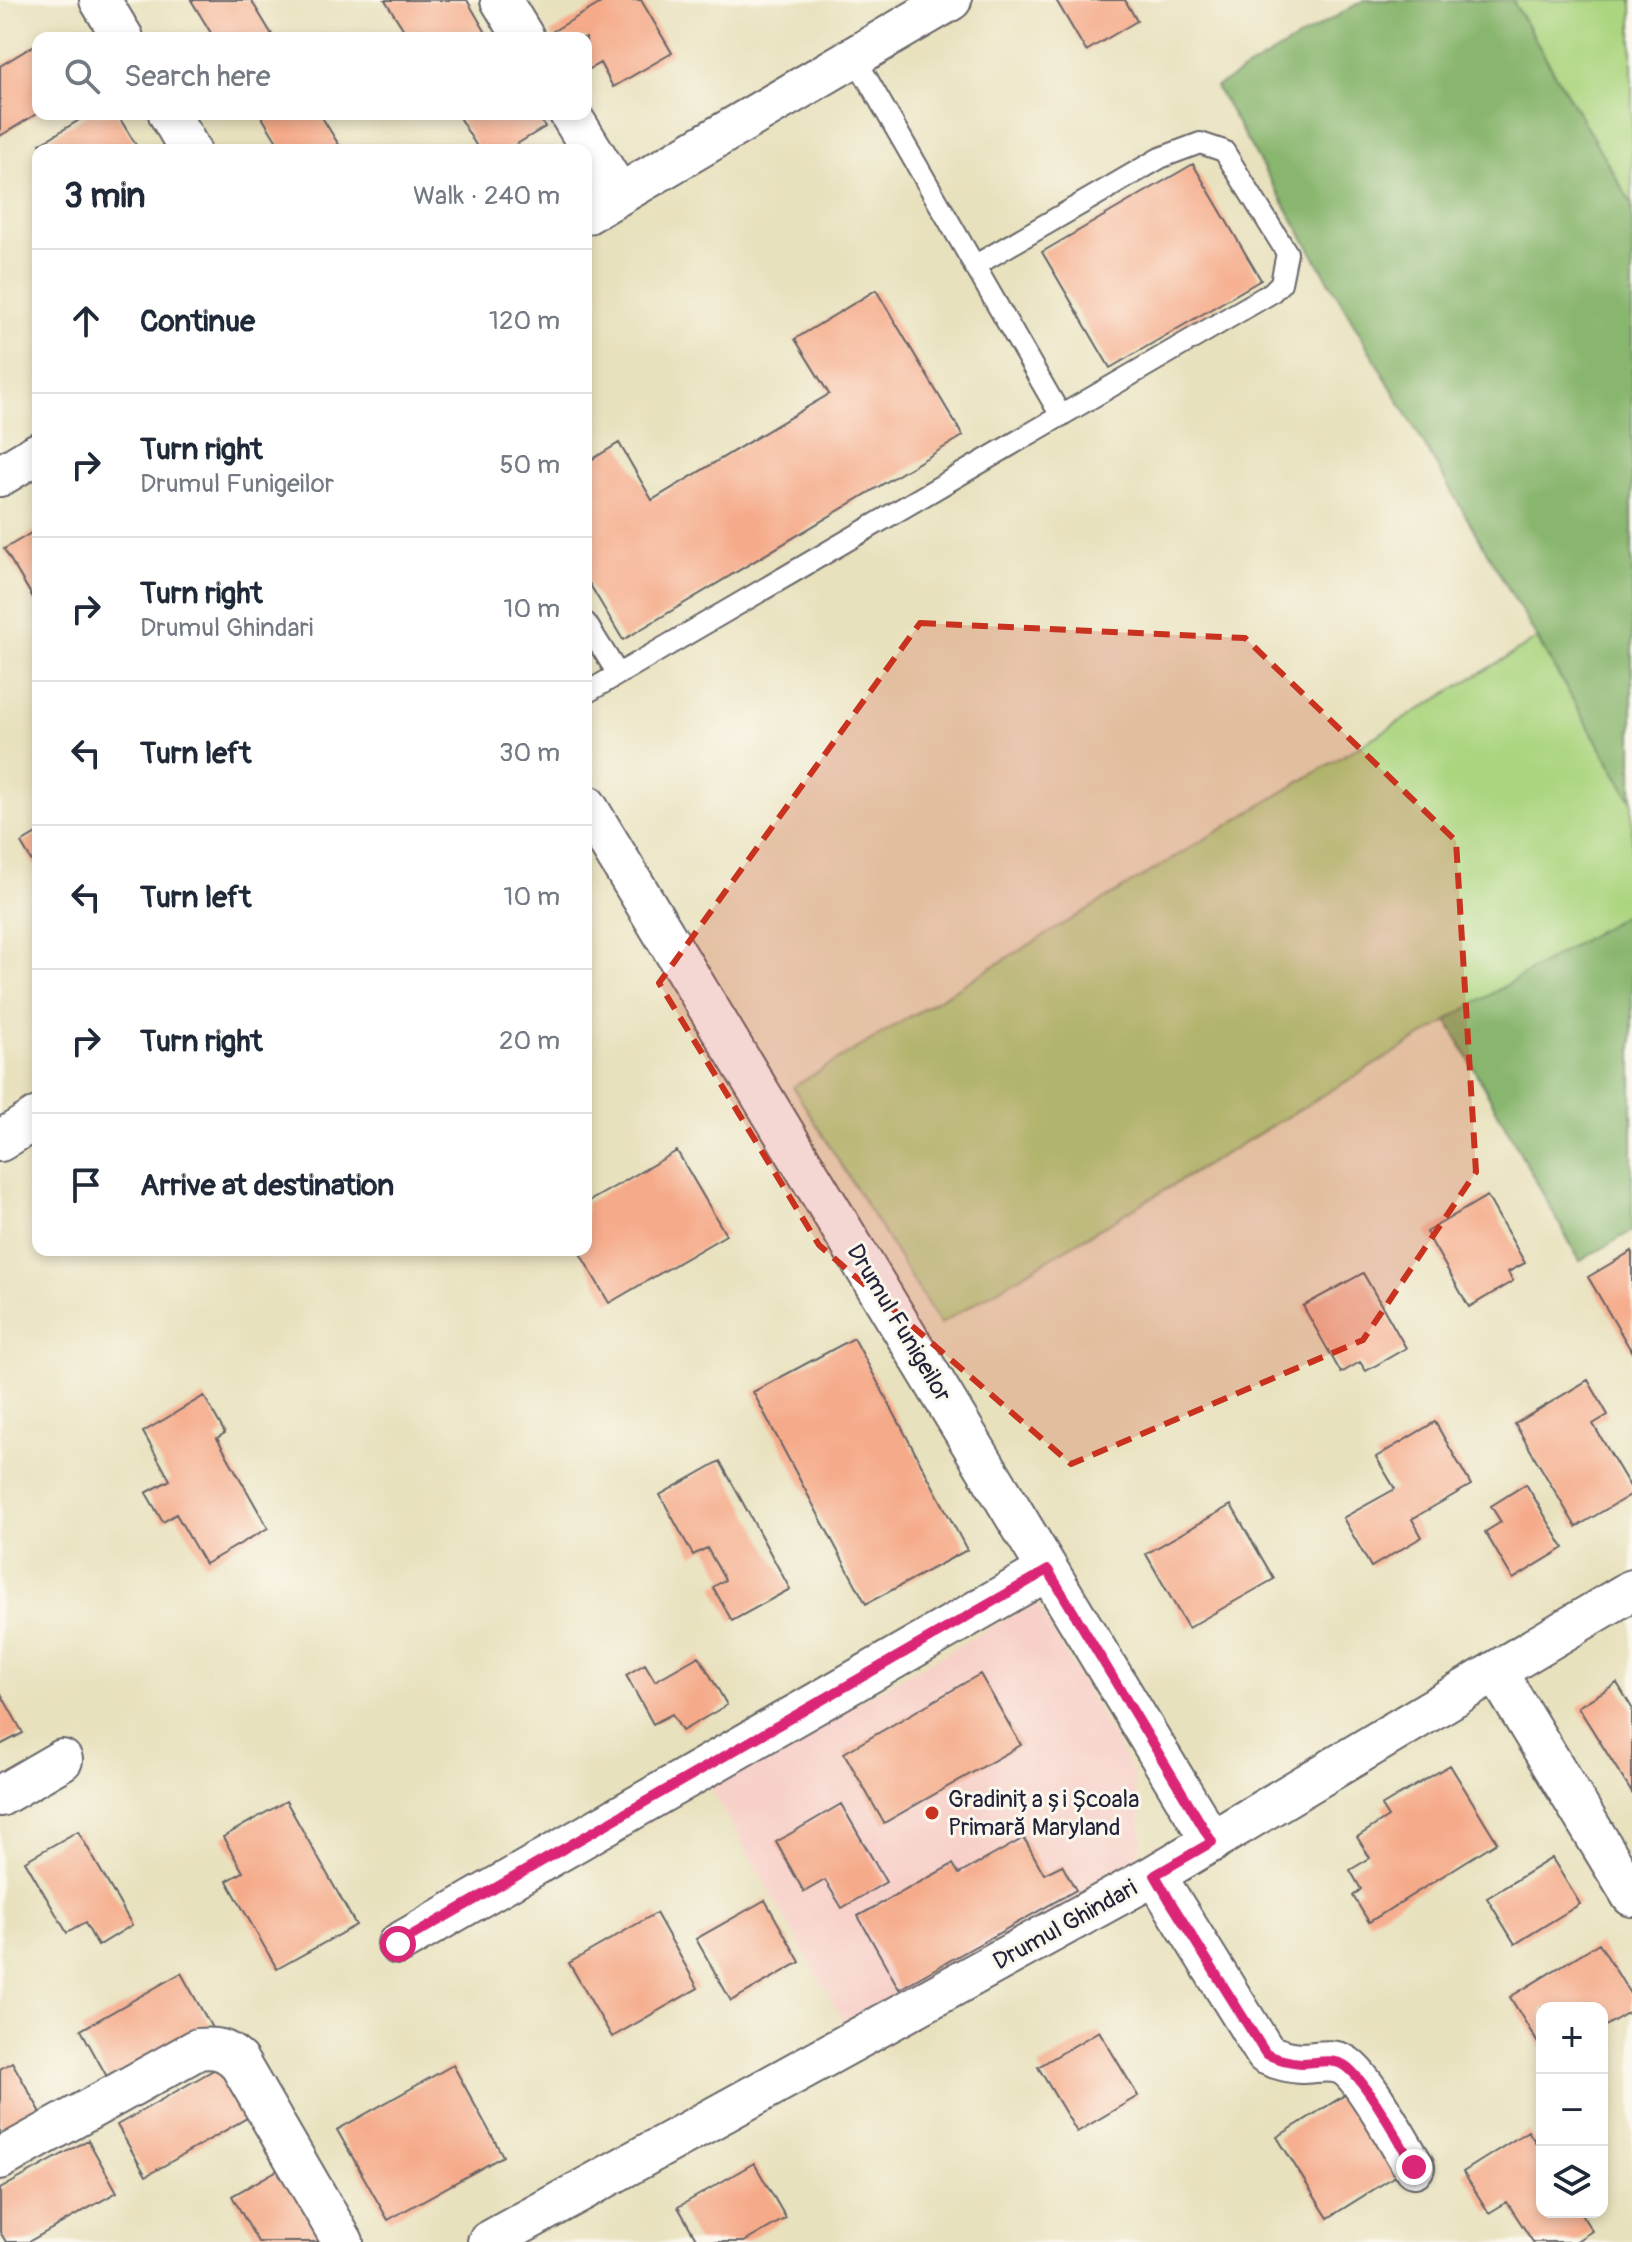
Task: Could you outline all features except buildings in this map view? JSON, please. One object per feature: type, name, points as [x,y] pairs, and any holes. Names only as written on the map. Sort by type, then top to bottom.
[{"type":"street","points":[[100,0],[119,32]]},
{"type":"street","points":[[501,0],[520,32]]},
{"type":"street","points":[[592,174],[603,204],[854,56],[890,15],[951,0]]},
{"type":"street","points":[[172,120],[186,144]]},
{"type":"street","points":[[572,120],[581,144]]},
{"type":"street","points":[[0,476],[32,457]]},
{"type":"street","name":"Drumul Funigeilor","points":[[592,815],[1212,1842]]},
{"type":"street","points":[[0,1141],[32,1121]]},
{"type":"street","points":[[398,1944],[1048,1570]]},
{"type":"street","name":"Drumul Ghindari","points":[[488,2242],[1155,1875],[1632,1590]]},
{"type":"street","points":[[1497,1673],[1632,1896]]},
{"type":"street","points":[[0,1796],[62,1760]]},
{"type":"street","points":[[1155,1875],[1266,2054],[1302,2063],[1324,2061],[1344,2065],[1358,2078],[1414,2167]]},
{"type":"street","points":[[0,2159],[198,2049],[212,2047],[226,2051],[238,2061],[343,2242]]},
{"type":"lane","points":[[854,56],[1061,416]]},
{"type":"lane","points":[[592,689],[1271,293],[1281,283],[1287,253],[1224,151],[1200,143],[1160,158],[974,266]]},
{"type":"lane","points":[[592,633],[618,674]]},
{"type":"highlighted area","points":[[920,623],[1245,638],[1456,841],[1476,1172],[1363,1340],[1071,1464],[819,1245],[659,983]]},
{"type":"shaded area","name":"Gradinița și Școala Primară Maryland","points":[[1036,1602],[1133,1772],[1143,1840],[1131,1875],[850,2033],[710,1786]]},
{"type":"green space","points":[[1364,0],[1512,0],[1632,205],[1632,801],[1216,87]]},
{"type":"green space","points":[[1512,0],[1632,0],[1632,205]]},
{"type":"green space","points":[[1537,639],[1632,801],[1632,911],[940,1324],[793,1087]]},
{"type":"green space","points":[[1632,911],[1632,1231],[1580,1261],[1447,1020]]},
{"type":"place","name":"Gradinița și Școala Primară Maryland","points":[[932,1813]]},
{"type":"route","points":[[398,1944],[1048,1570],[1212,1842],[1155,1875],[1170,1901],[1266,2054],[1302,2063],[1324,2061],[1344,2065],[1358,2078],[1414,2167]]}]
